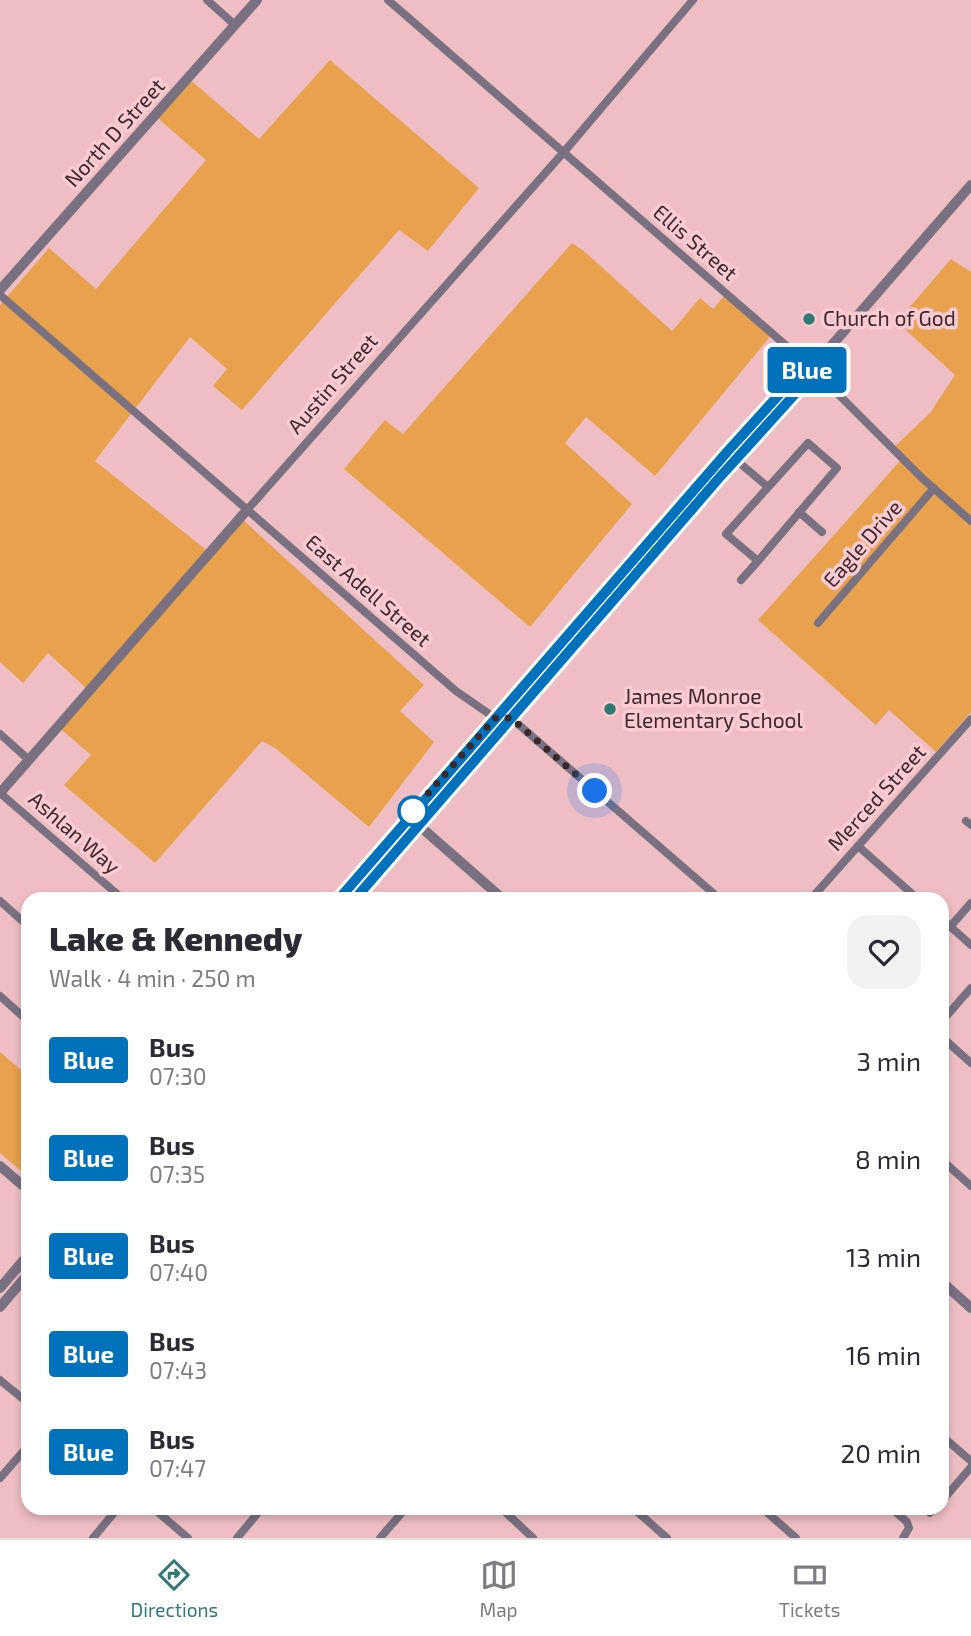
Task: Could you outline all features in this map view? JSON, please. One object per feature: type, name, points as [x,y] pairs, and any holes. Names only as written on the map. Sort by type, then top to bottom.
[{"type":"street","points":[[207,0],[235,25]]},
{"type":"street","name":"North D Street","points":[[0,293],[257,0]]},
{"type":"street","name":"Ellis Street","points":[[388,0],[812,368],[971,521]]},
{"type":"street","name":"Austin Street","points":[[0,793],[563,153],[693,0]]},
{"type":"street","points":[[361,892],[804,384],[812,368],[971,185]]},
{"type":"street","name":"East Adell Street","points":[[0,293],[456,691],[495,718]]},
{"type":"street","points":[[345,892],[727,452],[796,376],[812,368]]},
{"type":"street","points":[[741,580],[758,561],[836,468],[808,443],[726,534],[758,561]]},
{"type":"street","points":[[727,452],[768,487]]},
{"type":"street","name":"Eagle Drive","points":[[818,624],[934,488]]},
{"type":"street","points":[[799,512],[822,532]]},
{"type":"street","points":[[571,631],[588,629]]},
{"type":"street","points":[[495,718],[511,718],[712,892]]},
{"type":"street","name":"Merced Street","points":[[817,892],[971,719]]},
{"type":"street","points":[[0,734],[29,760]]},
{"type":"street","name":"Ashlan Way","points":[[0,793],[115,892]]},
{"type":"street","points":[[408,816],[495,892]]},
{"type":"street","points":[[858,846],[910,892]]},
{"type":"street","points":[[0,901],[21,920]]},
{"type":"street","points":[[971,902],[950,927],[971,945]]},
{"type":"street","points":[[949,1013],[971,988]]},
{"type":"street","points":[[0,996],[21,1015]]},
{"type":"street","points":[[949,1043],[971,1063]]},
{"type":"street","points":[[0,1166],[21,1184]]},
{"type":"street","points":[[949,1166],[971,1186]]},
{"type":"street","points":[[0,1289],[21,1264]]},
{"type":"street","points":[[0,1307],[21,1282]]},
{"type":"street","points":[[949,1288],[971,1308]]},
{"type":"street","points":[[0,1380],[21,1397]]},
{"type":"street","points":[[949,1442],[971,1461]]},
{"type":"street","points":[[0,1478],[21,1454]]},
{"type":"street","points":[[949,1493],[971,1467]]},
{"type":"street","points":[[93,1538],[112,1515]]},
{"type":"street","points":[[161,1515],[188,1538]]},
{"type":"street","points":[[236,1538],[256,1515]]},
{"type":"street","points":[[380,1538],[400,1515]]},
{"type":"street","points":[[508,1515],[533,1538]]},
{"type":"street","points":[[641,1515],[667,1538]]},
{"type":"street","points":[[770,1515],[796,1538]]},
{"type":"street","points":[[898,1515],[909,1528],[903,1538]]},
{"type":"shaded area","points":[[330,60],[479,188],[428,251],[399,230],[242,410],[213,386],[227,369],[190,337],[95,461],[210,553],[242,519],[424,685],[400,711],[434,742],[369,827],[275,748],[262,741],[155,863],[64,785],[91,755],[55,724],[86,688],[48,653],[23,683],[0,662],[0,305],[49,248],[96,289],[206,160],[154,115],[187,77],[259,139]]},
{"type":"shaded area","points":[[572,243],[672,331],[700,298],[713,309],[725,295],[773,333],[655,476],[586,417],[565,443],[632,504],[530,627],[344,469],[385,420],[403,434]]},
{"type":"shaded area","points":[[951,259],[971,272],[971,712],[936,752],[889,710],[876,725],[758,620],[900,461],[890,451],[930,413],[955,375],[897,322]]},
{"type":"shaded area","points":[[0,1052],[21,1070],[21,1171],[0,1153]]},
{"type":"bus line","name":"Blue","points":[[345,892],[727,452],[796,376],[812,368],[804,384],[719,478],[361,892]]},
{"type":"place","name":"Church of God","points":[[809,319]]},
{"type":"place","name":"James Monroe Elementary School","points":[[610,709]]},
{"type":"route","points":[[413,811],[408,816],[495,718],[511,718],[595,791]]}]
